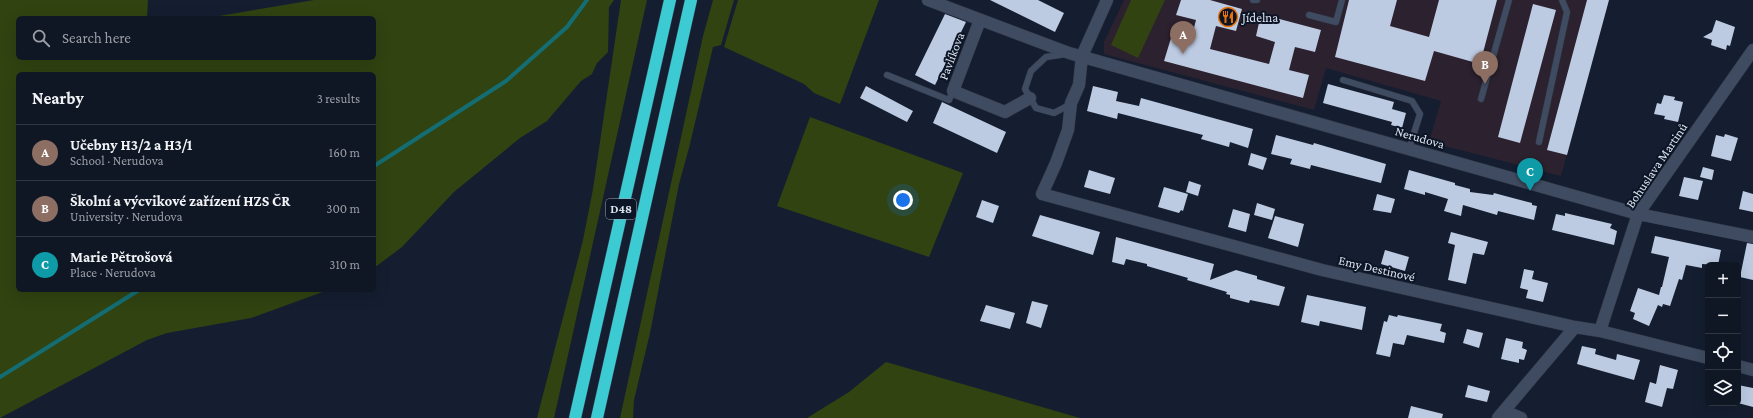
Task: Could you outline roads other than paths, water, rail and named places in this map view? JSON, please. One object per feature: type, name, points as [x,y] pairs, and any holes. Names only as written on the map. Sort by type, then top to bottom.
[{"type":"highway","name":"D48","points":[[575,418],[670,0]]},
{"type":"highway","name":"D48","points":[[597,418],[691,0]]},
{"type":"street","name":"Pavlíkova","points":[[928,0],[1069,53],[1082,56]]},
{"type":"street","points":[[1071,103],[1079,85],[1082,56],[1107,0]]},
{"type":"street","name":"Pavlíkova","points":[[980,20],[953,91],[1005,112],[1030,98]]},
{"type":"street","name":"Bohuslava Martinů","points":[[1600,331],[1638,214],[1753,50]]},
{"type":"street","name":"Nerudova","points":[[1082,56],[1638,214],[1753,237]]},
{"type":"street","name":"Emy Destinové","points":[[1071,103],[1068,130],[1056,163],[1042,194],[1322,270],[1575,327],[1600,331],[1705,357]]},
{"type":"street","points":[[1501,415],[1575,327]]},
{"type":"street","points":[[1741,367],[1753,370]]},
{"type":"street","points":[[1501,415],[1521,418]]},
{"type":"lane","points":[[1309,15],[1336,22],[1342,0]]},
{"type":"lane","points":[[1481,99],[1509,0]]},
{"type":"lane","points":[[1539,142],[1567,12],[1562,0]]},
{"type":"lane","points":[[1069,53],[1046,58],[1031,71],[1025,89],[1036,108],[1054,112],[1071,103]]},
{"type":"lane","points":[[887,75],[949,100],[953,91]]},
{"type":"lane","points":[[1343,80],[1412,101],[1420,114],[1409,149]]},
{"type":"waterway","points":[[376,165],[506,81],[567,27],[587,0]]},
{"type":"waterway","points":[[0,377],[136,292]]},
{"type":"place","name":"Jídelna","points":[[1228,17]]},
{"type":"place","name":"Učebny H3/2 a H3/1","points":[[1183,54]]},
{"type":"place","name":"Školní a výcvikové zařízení HZS ČR","points":[[1485,84]]},
{"type":"place","name":"Marie Pětrošová","points":[[1530,191]]}]
